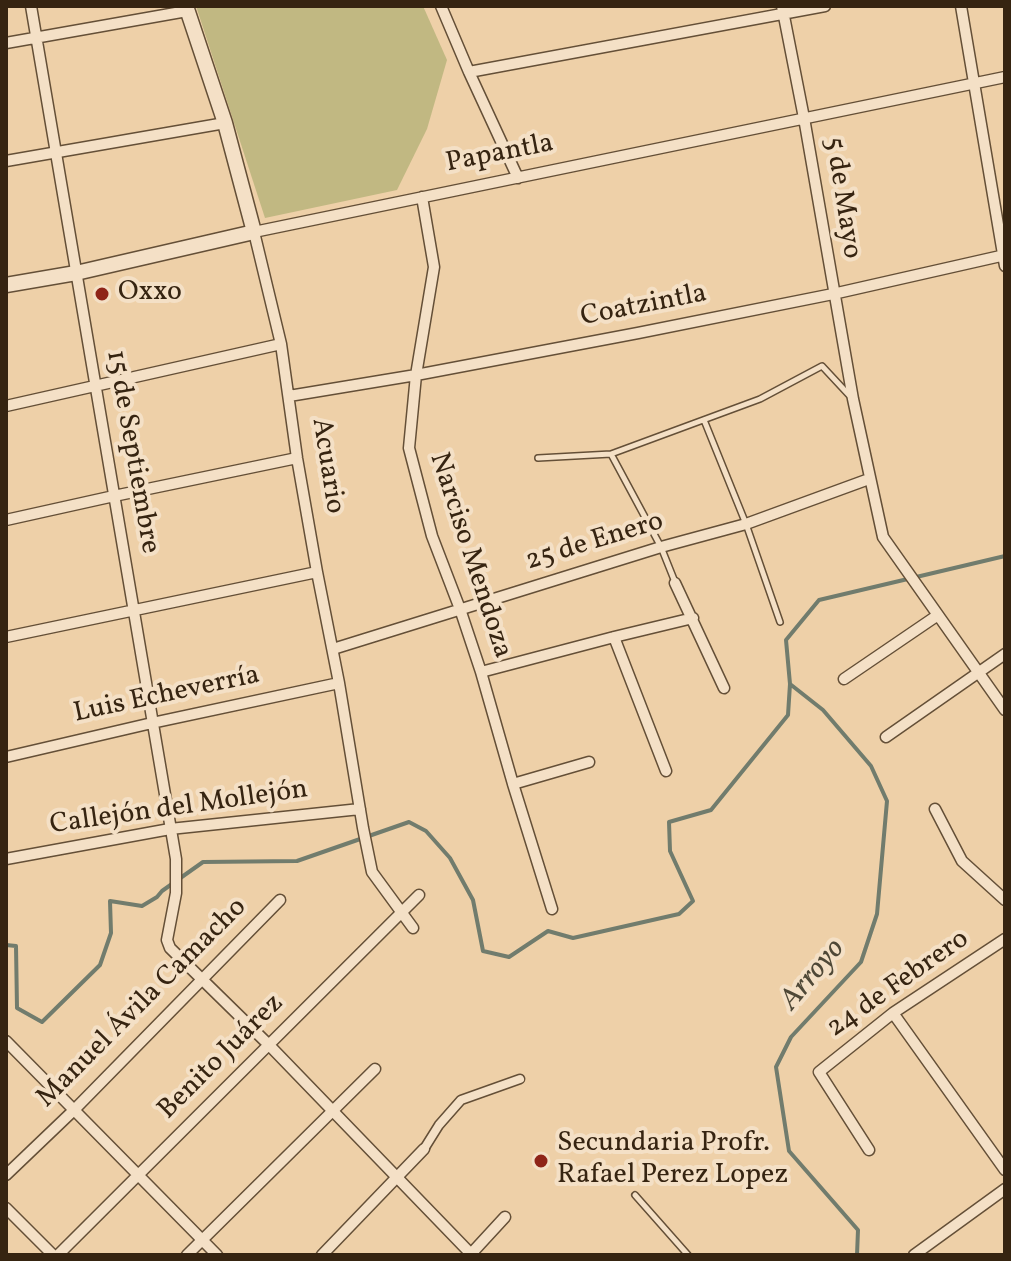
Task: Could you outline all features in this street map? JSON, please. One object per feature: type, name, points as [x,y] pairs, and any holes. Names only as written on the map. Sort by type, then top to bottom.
[{"type":"street","name":"15 de Septiembre","points":[[31,6],[176,859],[176,893],[167,940],[170,948],[201,980]]},
{"type":"street","points":[[441,6],[518,178]]},
{"type":"street","points":[[469,72],[783,10],[825,6]]},
{"type":"street","points":[[961,6],[1004,259]]},
{"type":"street","points":[[6,43],[187,8]]},
{"type":"street","name":"Acuario","points":[[187,8],[225,123],[281,344],[297,458],[372,872],[413,928]]},
{"type":"street","name":"5 de Mayo","points":[[783,10],[833,294],[883,537],[1005,710]]},
{"type":"street","name":"Papantla","points":[[6,285],[76,273],[254,232],[1005,77]]},
{"type":"street","points":[[6,161],[225,123]]},
{"type":"street","name":"Narciso Mendoza","points":[[422,197],[434,267],[416,375],[409,448],[432,536],[481,672],[552,909]]},
{"type":"street","name":"Coatzintla","points":[[289,396],[416,375],[1004,259]]},
{"type":"street","points":[[6,406],[281,344]]},
{"type":"street","points":[[6,520],[297,458]]},
{"type":"street","name":"25 de Enero","points":[[333,649],[661,547],[746,524],[869,479]]},
{"type":"street","points":[[6,637],[317,572]]},
{"type":"street","points":[[675,583],[724,688]]},
{"type":"street","points":[[844,679],[938,615]]},
{"type":"street","points":[[481,672],[693,618]]},
{"type":"street","points":[[614,637],[666,771]]},
{"type":"street","points":[[886,737],[1005,654]]},
{"type":"street","name":"Luis Echeverría","points":[[6,757],[339,683]]},
{"type":"street","points":[[513,784],[589,762]]},
{"type":"street","name":"Callejón del Mollejón","points":[[6,859],[170,829],[360,809]]},
{"type":"street","points":[[935,809],[962,861],[1005,900]]},
{"type":"street","name":"Benito Juárez","points":[[55,1255],[419,895]]},
{"type":"street","name":"Manuel Ávila Camacho","points":[[6,1175],[280,900]]},
{"type":"street","name":"24 de Febrero","points":[[869,1150],[819,1072],[893,1013],[1005,939]]},
{"type":"street","points":[[201,980],[269,1045],[471,1255],[505,1217]]},
{"type":"street","points":[[893,1013],[1005,1170]]},
{"type":"street","points":[[7,1043],[217,1255]]},
{"type":"street","points":[[187,1255],[375,1069]]},
{"type":"street","points":[[322,1255],[424,1149],[439,1125],[461,1100],[520,1079]]},
{"type":"street","points":[[914,1255],[1005,1189]]},
{"type":"street","points":[[6,1208],[55,1255]]},
{"type":"lane","points":[[538,458],[611,454],[760,399],[822,366],[853,399]]},
{"type":"lane","points":[[704,420],[746,524],[780,622]]},
{"type":"lane","points":[[611,454],[661,547],[675,583]]},
{"type":"lane","points":[[635,1195],[688,1255]]},
{"type":"shaded area","points":[[196,6],[423,6],[447,60],[427,129],[397,190],[265,218]]},
{"type":"waterway","points":[[6,945],[16,946],[17,1008],[42,1022],[100,965],[111,933],[110,901],[142,906],[203,862],[297,861],[409,822],[426,831],[450,858],[473,900],[483,951],[509,957],[548,931],[573,938],[679,914],[693,901],[670,851],[669,822],[711,810],[788,715],[790,684],[786,640],[819,600],[1005,556]]},
{"type":"waterway","name":"Arroyo","points":[[790,684],[823,710],[871,766],[887,801],[877,914],[861,962],[791,1037],[776,1067],[789,1151],[858,1230],[857,1255]]},
{"type":"place","name":"Oxxo","points":[[102,294]]},
{"type":"place","name":"Secundaria Profr. Rafael Perez Lopez","points":[[541,1161]]}]
